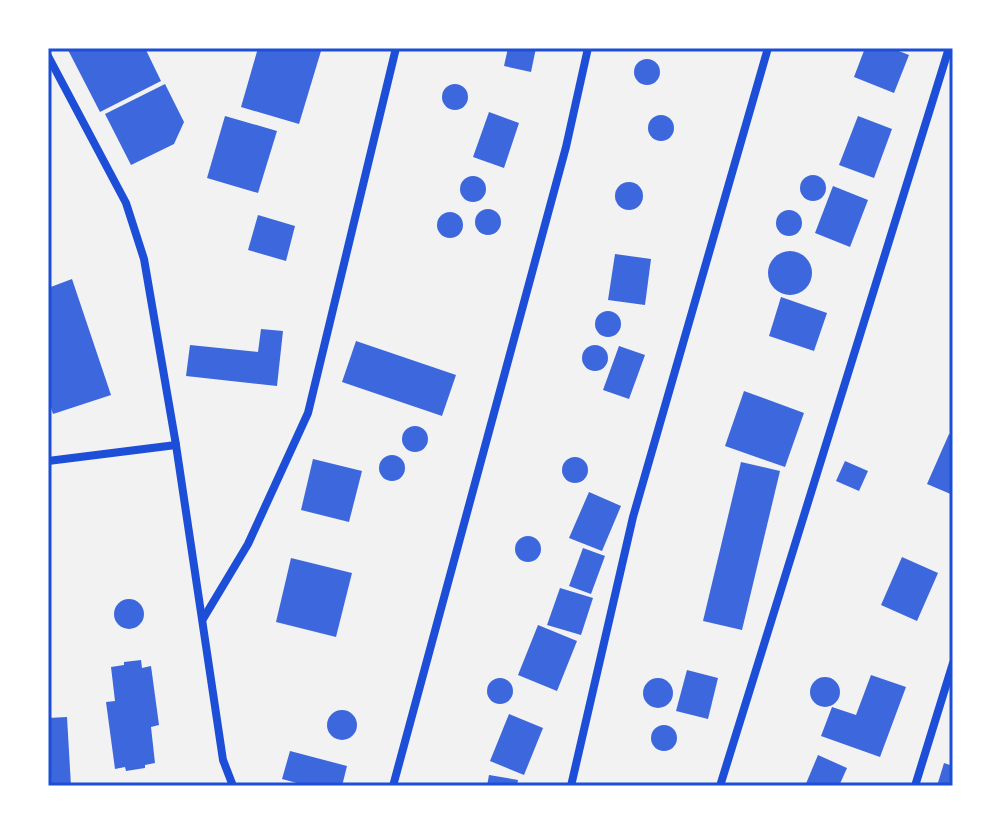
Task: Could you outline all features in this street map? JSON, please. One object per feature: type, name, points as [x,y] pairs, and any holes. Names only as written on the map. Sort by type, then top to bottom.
[{"type":"street","points":[[202,619],[248,544],[308,413],[396,48]]},
{"type":"street","points":[[393,786],[566,147],[588,48]]},
{"type":"street","points":[[571,786],[633,517],[768,48]]},
{"type":"street","points":[[720,786],[949,48]]},
{"type":"street","points":[[48,56],[126,203],[144,259],[176,445],[223,760],[233,786]]},
{"type":"street","points":[[48,461],[176,445]]},
{"type":"street","points":[[915,786],[953,663]]},
{"type":"building","points":[[67,48],[145,48],[161,81],[100,112]]},
{"type":"building","points":[[258,48],[312,48],[321,51],[299,124],[241,107]]},
{"type":"building","points":[[508,48],[536,48],[531,72],[504,66]]},
{"type":"building","points":[[865,48],[891,48],[909,55],[894,93],[854,77]]},
{"type":"building","points":[[647,59],[657,62],[660,72],[657,82],[647,85],[637,82],[634,72],[637,62]]},
{"type":"building","points":[[165,84],[184,122],[174,144],[131,165],[105,114]]},
{"type":"building","points":[[455,84],[464,88],[468,97],[464,106],[455,110],[446,106],[442,97],[446,88]]},
{"type":"building","points":[[489,112],[519,123],[504,168],[473,157]]},
{"type":"building","points":[[661,115],[670,119],[674,128],[670,137],[661,141],[652,137],[648,128],[652,119]]},
{"type":"building","points":[[225,116],[277,131],[258,193],[207,178]]},
{"type":"building","points":[[858,116],[892,129],[874,178],[839,165]]},
{"type":"building","points":[[813,175],[823,178],[826,188],[823,198],[813,201],[803,198],[800,188],[803,178]]},
{"type":"building","points":[[473,176],[482,180],[486,189],[482,198],[473,202],[464,198],[460,189],[464,180]]},
{"type":"building","points":[[629,182],[639,186],[643,196],[639,206],[629,210],[619,206],[615,196],[619,186]]},
{"type":"building","points":[[833,186],[868,200],[850,247],[815,233]]},
{"type":"building","points":[[488,209],[498,212],[501,222],[498,232],[488,235],[478,232],[475,222],[478,212]]},
{"type":"building","points":[[789,210],[798,214],[802,223],[798,232],[789,236],[780,232],[776,223],[780,214]]},
{"type":"building","points":[[450,212],[460,215],[463,225],[460,235],[450,238],[440,235],[437,225],[440,215]]},
{"type":"building","points":[[258,215],[295,226],[286,261],[248,250]]},
{"type":"building","points":[[790,251],[806,257],[812,273],[806,289],[790,295],[774,289],[768,273],[774,257]]},
{"type":"building","points":[[615,254],[651,259],[645,305],[608,300]]},
{"type":"building","points":[[72,279],[111,395],[53,414],[48,399],[48,288]]},
{"type":"building","points":[[781,297],[827,313],[814,351],[769,336]]},
{"type":"building","points":[[608,311],[618,314],[621,324],[618,334],[608,337],[598,334],[595,324],[598,314]]},
{"type":"building","points":[[261,329],[283,331],[277,386],[186,376],[190,345],[258,352]]},
{"type":"building","points":[[356,341],[456,375],[442,416],[342,382]]},
{"type":"building","points":[[595,345],[605,348],[608,358],[605,368],[595,371],[585,368],[582,358],[585,348]]},
{"type":"building","points":[[619,346],[645,355],[629,399],[603,390]]},
{"type":"building","points":[[744,391],[804,413],[785,467],[725,446]]},
{"type":"building","points":[[415,426],[424,430],[428,439],[424,448],[415,452],[406,448],[402,439],[406,430]]},
{"type":"building","points":[[949,434],[953,436],[953,495],[927,484]]},
{"type":"building","points":[[392,455],[401,459],[405,468],[401,477],[392,481],[383,477],[379,468],[383,459]]},
{"type":"building","points":[[575,457],[585,460],[588,470],[585,480],[575,483],[565,480],[562,470],[565,460]]},
{"type":"building","points":[[313,459],[362,471],[349,522],[301,510]]},
{"type":"building","points":[[845,461],[868,471],[859,491],[836,481]]},
{"type":"building","points":[[741,462],[780,471],[742,630],[703,621]]},
{"type":"building","points":[[589,492],[621,506],[602,551],[569,538]]},
{"type":"building","points":[[528,536],[538,539],[541,549],[538,559],[528,562],[518,559],[515,549],[518,539]]},
{"type":"building","points":[[583,548],[605,556],[591,594],[569,586]]},
{"type":"building","points":[[902,557],[938,573],[917,621],[881,605]]},
{"type":"building","points":[[291,558],[352,573],[336,637],[276,622]]},
{"type":"building","points":[[560,588],[593,598],[581,635],[547,625]]},
{"type":"building","points":[[129,599],[140,603],[144,614],[140,625],[129,629],[118,625],[114,614],[118,603]]},
{"type":"building","points":[[538,625],[577,641],[557,691],[518,675]]},
{"type":"building","points":[[141,660],[142,668],[151,666],[159,725],[151,727],[155,763],[126,771],[125,767],[115,769],[106,702],[115,701],[111,667]]},
{"type":"building","points":[[687,670],[718,678],[708,719],[676,711]]},
{"type":"building","points":[[871,675],[906,687],[880,757],[821,736],[832,707],[856,715]]},
{"type":"building","points":[[825,677],[836,681],[840,692],[836,703],[825,707],[814,703],[810,692],[814,681]]},
{"type":"building","points":[[500,678],[509,682],[513,691],[509,700],[500,704],[491,700],[487,691],[491,682]]},
{"type":"building","points":[[658,678],[669,682],[673,693],[669,704],[658,708],[647,704],[643,693],[647,682]]},
{"type":"building","points":[[342,710],[353,714],[357,725],[353,736],[342,740],[331,736],[327,725],[331,714]]},
{"type":"building","points":[[509,714],[543,728],[524,775],[490,761]]},
{"type":"building","points":[[67,717],[71,786],[48,786],[48,718]]},
{"type":"building","points":[[664,725],[673,729],[677,738],[673,747],[664,751],[655,747],[651,738],[655,729]]},
{"type":"building","points":[[290,751],[347,766],[342,786],[308,786],[282,779]]},
{"type":"building","points":[[818,755],[847,768],[839,786],[805,786]]},
{"type":"building","points":[[944,763],[953,766],[953,786],[937,786]]},
{"type":"building","points":[[489,775],[518,780],[517,786],[487,786]]}]
